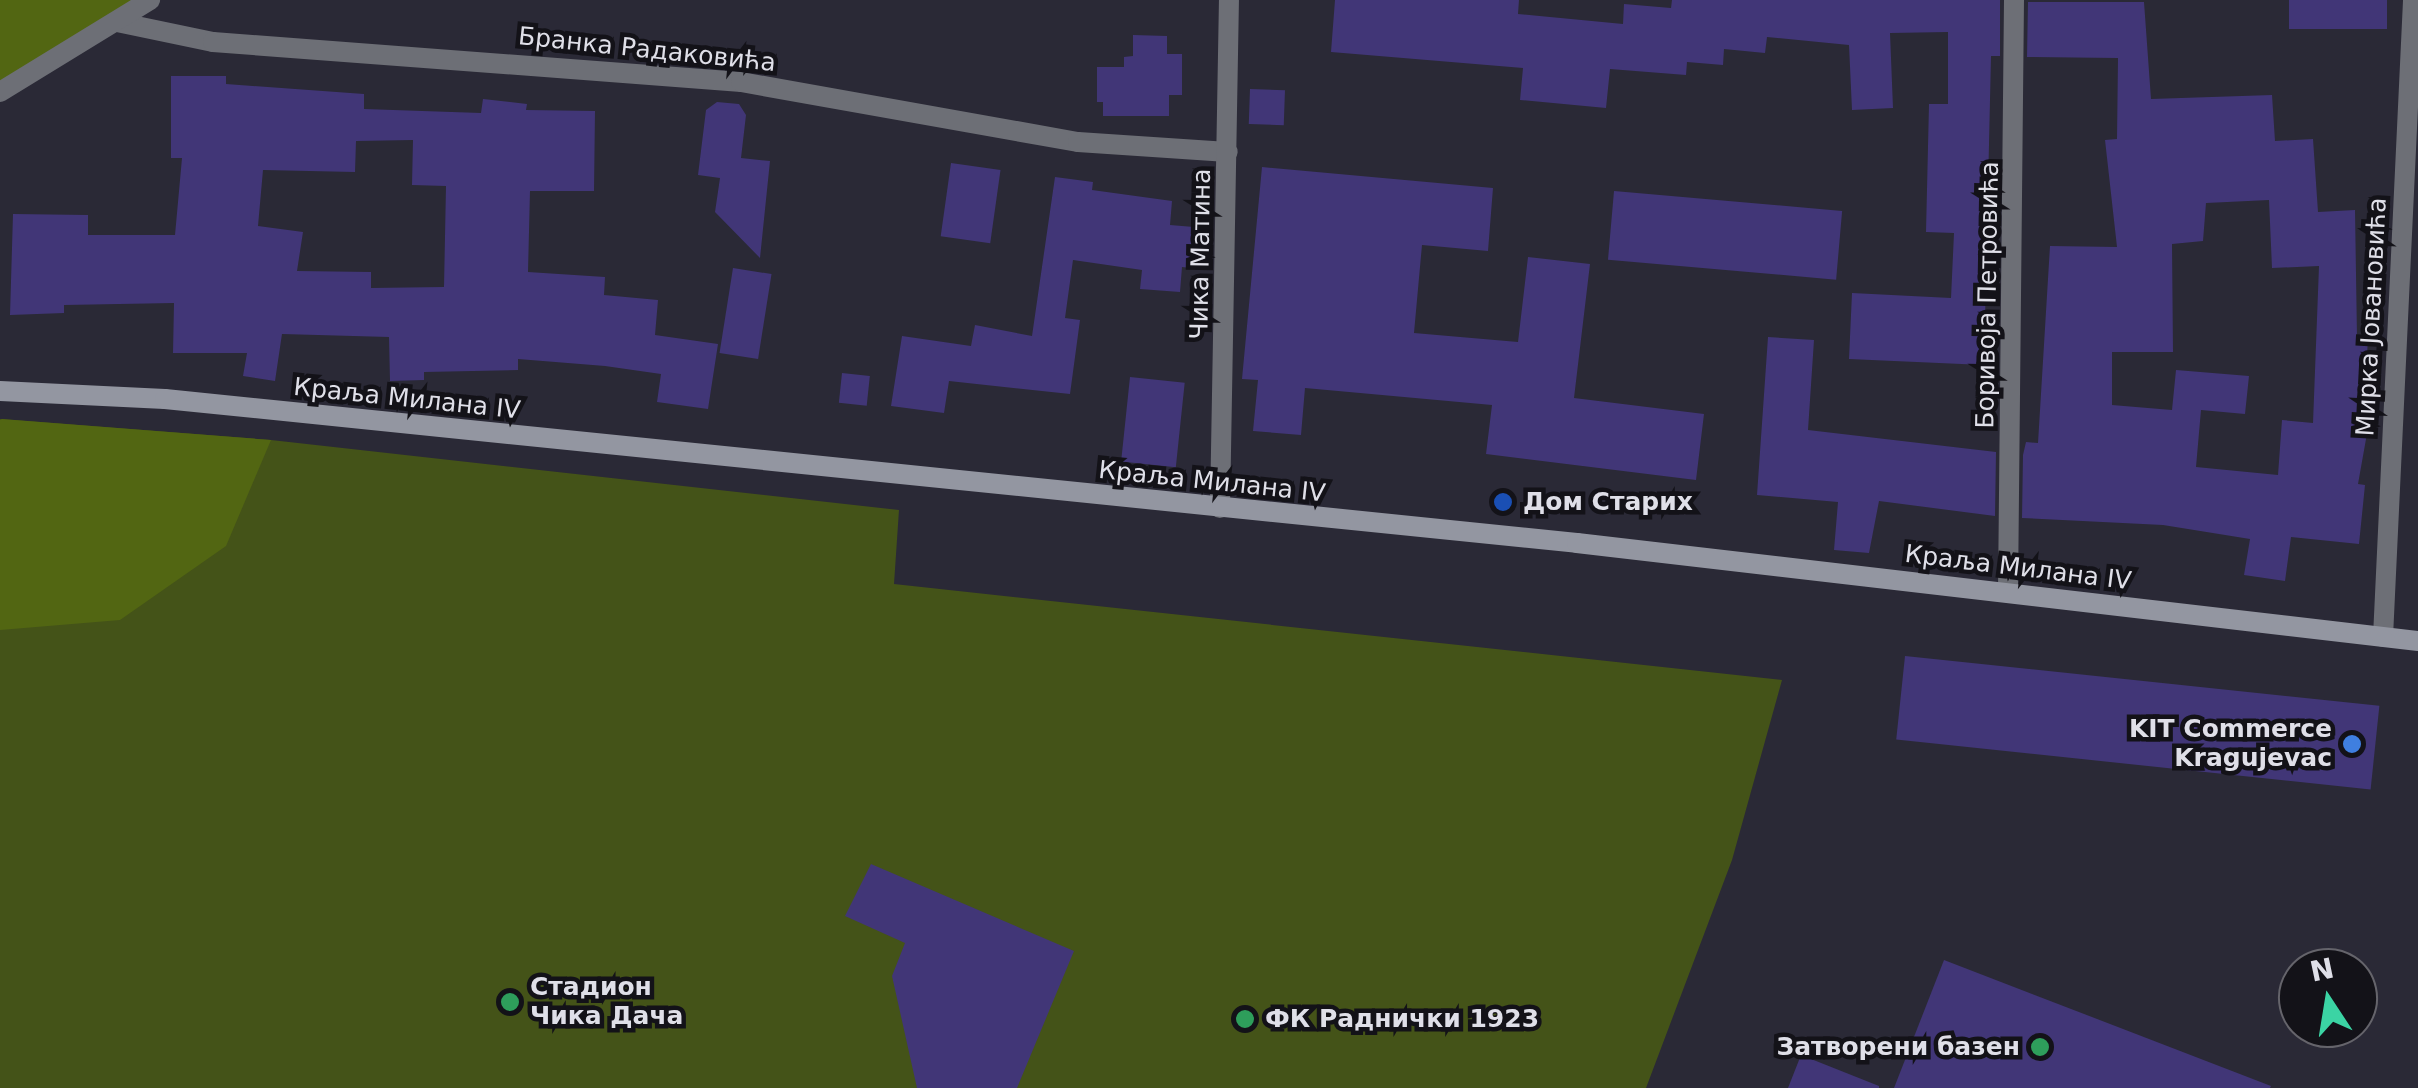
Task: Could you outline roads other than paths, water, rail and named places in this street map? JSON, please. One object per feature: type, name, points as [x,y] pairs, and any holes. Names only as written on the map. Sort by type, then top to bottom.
[{"type":"main road","name":"Краља Милана IV","points":[[0,392],[164,399],[2008,592],[2418,641]]},
{"type":"street","points":[[0,92],[150,0]]},
{"type":"street","name":"Чика Матина","points":[[1220,508],[1229,0]]},
{"type":"street","name":"Боривоја Петровића","points":[[2008,592],[2014,0]]},
{"type":"street","name":"Мирка Јовановића","points":[[2382,637],[2412,128],[2413,0]]},
{"type":"street","name":"Бранка Радаковића","points":[[117,22],[213,42],[741,82],[1078,142],[1228,152]]},
{"type":"place","name":"Дом Старих","points":[[1503,502]]},
{"type":"place","name":"KIT Commerce Kragujevac","points":[[2352,744]]},
{"type":"place","name":"Стадион Чика Дача","points":[[510,1002]]},
{"type":"place","name":"ФК Раднички 1923","points":[[1245,1019]]},
{"type":"place","name":"Затворени базен","points":[[2040,1047]]}]
